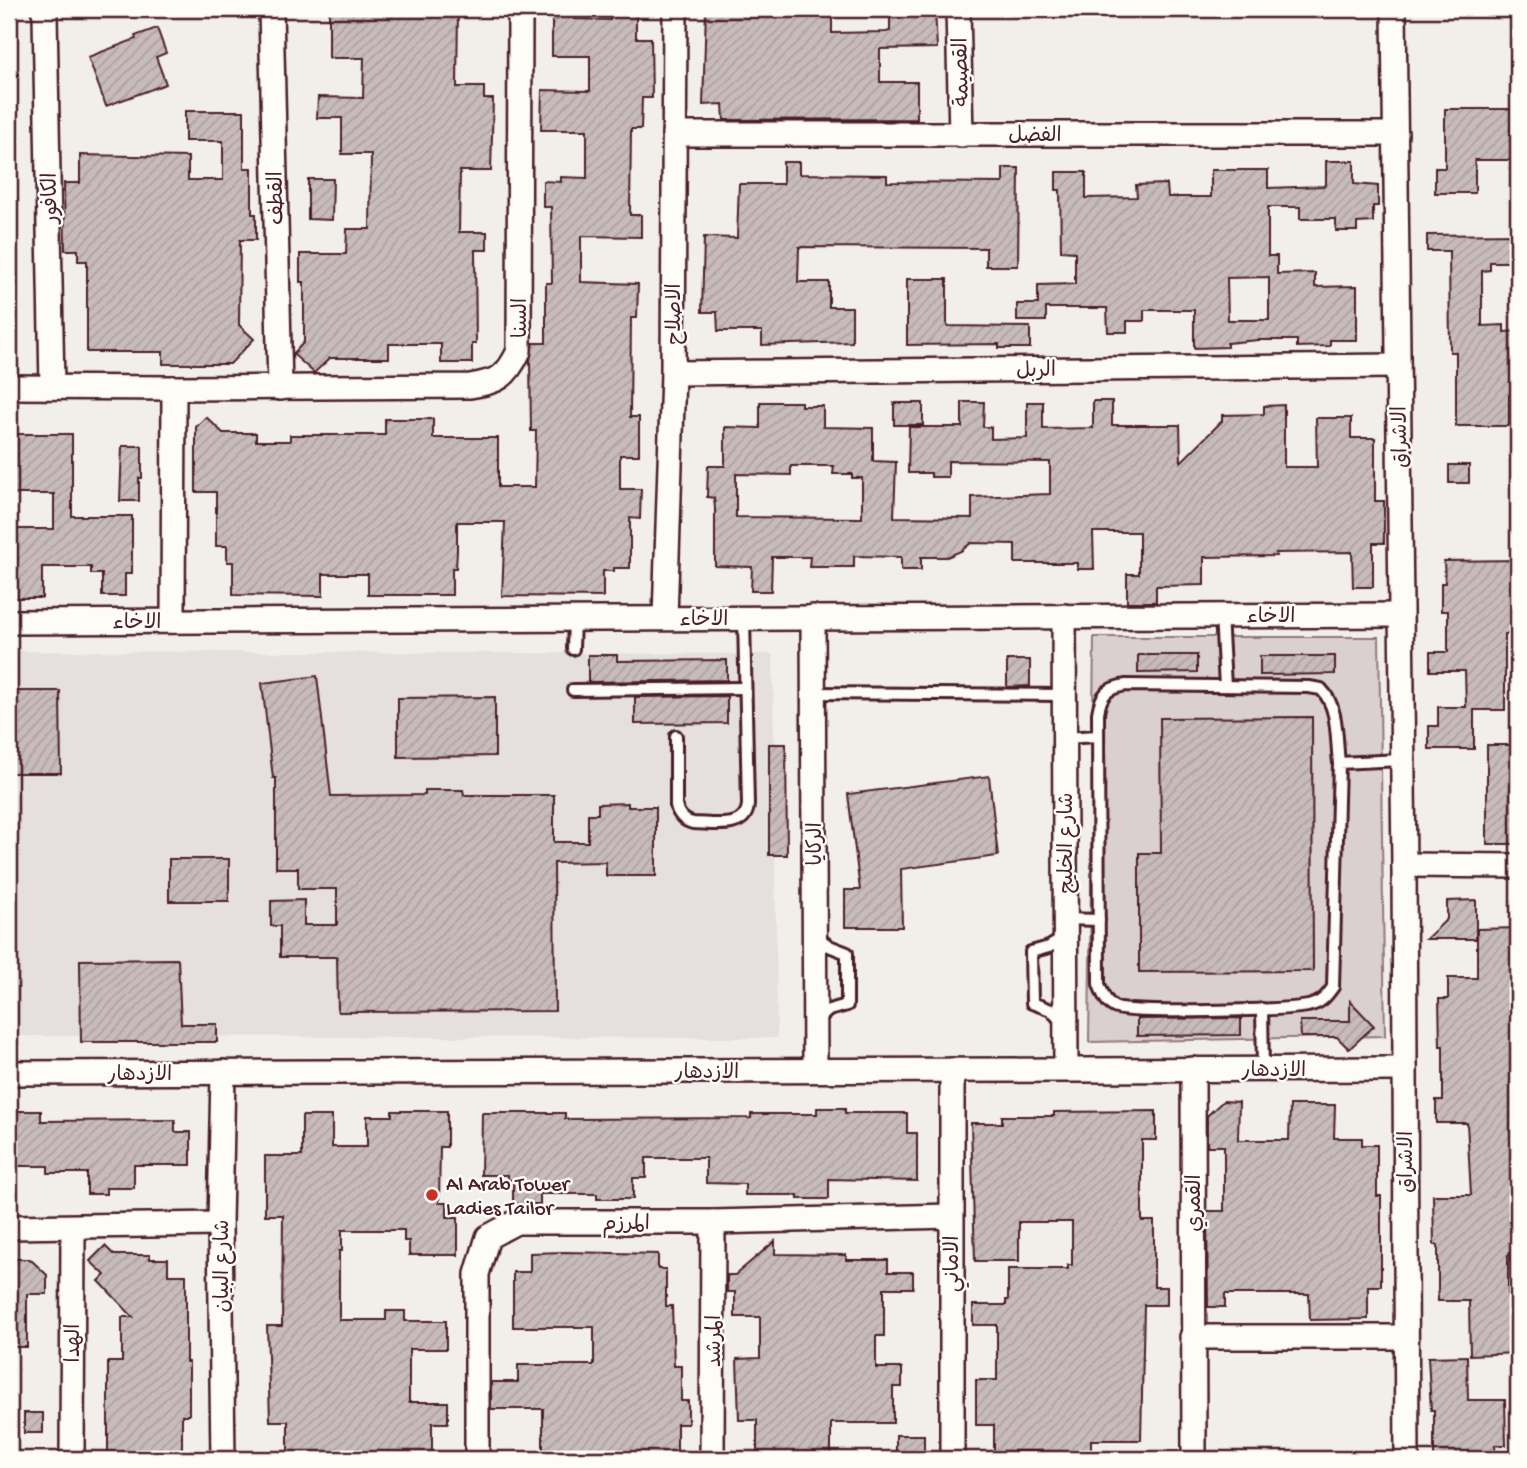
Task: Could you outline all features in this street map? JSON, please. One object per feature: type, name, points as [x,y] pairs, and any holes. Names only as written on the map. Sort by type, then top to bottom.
[{"type":"street","name":"الكافور","points":[[43,9],[46,15],[52,387]]},
{"type":"street","name":"القطف","points":[[271,9],[280,388]]},
{"type":"street","name":"السنا","points":[[9,387],[280,388],[470,386],[494,382],[511,368],[519,351],[520,9]]},
{"type":"street","name":"الاصلاح","points":[[665,618],[673,373],[675,9]]},
{"type":"street","name":"القصيمة","points":[[958,9],[961,135]]},
{"type":"street","name":"الاشراق","points":[[1394,9],[1404,865],[1406,1459]]},
{"type":"street","name":"الفضل","points":[[674,134],[1396,134]]},
{"type":"street","name":"الربل","points":[[673,373],[1398,366]]},
{"type":"street","points":[[173,621],[174,388]]},
{"type":"street","name":"الاخاء","points":[[9,622],[1400,615]]},
{"type":"street","name":"شارع الخليج","points":[[1064,616],[1066,1069]]},
{"type":"street","name":"الركايا","points":[[813,617],[815,1070]]},
{"type":"street","points":[[1404,865],[1518,866]]},
{"type":"street","name":"القمري","points":[[1193,1069],[1194,1459]]},
{"type":"street","name":"الازدهار","points":[[9,1073],[1405,1069]]},
{"type":"street","name":"الاماني","points":[[952,1070],[952,1459]]},
{"type":"street","name":"شارع البيان","points":[[223,1072],[220,1224],[223,1459]]},
{"type":"street","name":"المرزم","points":[[477,1459],[477,1274],[488,1237],[516,1222],[713,1222],[951,1216]]},
{"type":"street","name":"المرشد","points":[[712,1459],[713,1222]]},
{"type":"street","points":[[9,1227],[220,1224]]},
{"type":"street","name":"الهدا","points":[[72,1459],[73,1227]]},
{"type":"street","points":[[1192,1338],[1405,1337]]},
{"type":"lane","points":[[1221,615],[1225,686]]},
{"type":"lane","points":[[676,736],[678,813],[693,823],[733,824],[745,817],[748,805],[744,618]]},
{"type":"lane","points":[[573,649],[574,620]]},
{"type":"lane","points":[[1126,685],[1225,686],[1321,689],[1330,698],[1339,763],[1333,986],[1324,1000],[1309,1006],[1136,1010],[1114,1007],[1104,998],[1099,984],[1098,736],[1101,697],[1111,688],[1126,685]]},
{"type":"lane","points":[[573,690],[744,688]]},
{"type":"lane","points":[[813,694],[1064,695]]},
{"type":"lane","points":[[1064,738],[1098,736]]},
{"type":"lane","points":[[1339,763],[1401,760]]},
{"type":"lane","points":[[1065,1026],[1051,1010],[1032,1003],[1031,952],[1049,947],[1065,928],[1099,920]]},
{"type":"lane","points":[[814,934],[829,946],[847,953],[847,1005],[829,1010],[814,1023]]},
{"type":"lane","points":[[1262,1009],[1263,1069]]},
{"type":"shaded area","points":[[1094,637],[1379,637],[1385,1036],[1089,1042]]},
{"type":"shaded area","points":[[9,651],[773,654],[777,1038],[9,1036]]},
{"type":"building","points":[[329,9],[458,9],[457,87],[484,87],[484,99],[493,99],[491,171],[460,171],[459,232],[487,232],[487,250],[475,250],[476,344],[472,344],[472,363],[441,363],[441,344],[389,344],[389,358],[330,358],[314,373],[293,354],[304,342],[304,282],[300,282],[300,254],[346,254],[347,229],[370,229],[371,154],[342,154],[342,118],[317,118],[318,97],[363,98],[364,58],[329,58]]},
{"type":"building","points":[[558,9],[574,9],[574,19],[610,20],[610,9],[636,9],[636,38],[651,38],[652,98],[642,98],[641,129],[631,129],[630,215],[641,215],[641,237],[581,236],[581,282],[638,284],[637,318],[631,318],[630,417],[639,417],[639,455],[620,455],[620,489],[641,489],[640,519],[630,518],[630,568],[603,571],[603,597],[502,596],[505,522],[457,522],[456,568],[452,568],[452,595],[368,595],[368,574],[323,574],[323,596],[233,595],[233,562],[227,562],[227,546],[216,546],[216,492],[196,492],[196,427],[206,417],[223,433],[256,433],[256,441],[290,441],[290,435],[385,435],[385,419],[433,419],[433,438],[498,438],[498,487],[535,487],[536,431],[531,431],[530,360],[533,343],[546,343],[546,283],[552,283],[551,207],[543,207],[543,181],[561,182],[561,177],[587,178],[587,130],[541,130],[542,90],[590,91],[590,56],[552,56],[552,19],[558,19]]},
{"type":"building","points":[[706,9],[809,9],[809,12],[832,12],[832,33],[886,32],[890,31],[890,9],[935,9],[937,48],[880,49],[880,82],[917,82],[917,119],[724,120],[723,104],[703,105]]},
{"type":"building","points":[[157,28],[166,53],[156,57],[166,84],[106,106],[88,57]]},
{"type":"building","points":[[1445,109],[1512,109],[1512,160],[1475,160],[1475,193],[1435,193],[1435,168],[1445,168]]},
{"type":"building","points":[[185,111],[244,111],[244,168],[252,168],[252,214],[256,214],[256,240],[240,240],[239,325],[254,339],[230,364],[163,364],[163,352],[87,352],[87,261],[78,261],[78,250],[65,250],[64,183],[80,183],[80,155],[188,157],[188,180],[223,180],[223,141],[185,141]]},
{"type":"building","points":[[1326,161],[1354,161],[1354,184],[1378,186],[1378,206],[1373,206],[1373,222],[1357,223],[1357,231],[1336,231],[1336,219],[1300,219],[1300,207],[1268,207],[1268,256],[1277,256],[1277,274],[1315,273],[1315,287],[1357,286],[1357,340],[1330,340],[1330,346],[1297,347],[1297,340],[1258,340],[1227,343],[1227,347],[1194,348],[1194,310],[1144,310],[1144,321],[1127,321],[1127,332],[1108,332],[1107,308],[1046,308],[1046,321],[1017,321],[1017,304],[1038,304],[1038,285],[1075,284],[1075,252],[1061,251],[1060,190],[1056,190],[1056,172],[1086,172],[1086,198],[1137,197],[1136,185],[1167,184],[1168,197],[1211,197],[1211,170],[1268,170],[1268,188],[1326,185]],"holes":[[[1269,277],[1269,320],[1228,320],[1227,278]]]},
{"type":"building","points":[[783,162],[799,162],[799,174],[887,175],[887,182],[1003,183],[1003,168],[1019,168],[1018,266],[986,266],[986,248],[799,247],[798,282],[829,282],[829,307],[852,307],[852,342],[762,345],[762,331],[718,331],[717,312],[702,312],[704,237],[737,238],[739,184],[783,184]]},
{"type":"building","points":[[308,179],[333,179],[332,220],[308,219]]},
{"type":"building","points":[[1518,234],[1518,251],[1508,252],[1509,262],[1490,262],[1490,270],[1482,271],[1482,326],[1504,325],[1504,332],[1518,331],[1518,395],[1509,395],[1509,426],[1456,426],[1456,352],[1450,352],[1449,251],[1427,251],[1427,235]]},
{"type":"building","points":[[907,279],[947,279],[947,326],[1030,327],[1030,348],[999,348],[999,344],[907,345]]},
{"type":"building","points":[[1093,401],[1112,401],[1112,425],[1180,425],[1181,462],[1222,421],[1222,415],[1264,414],[1264,406],[1284,405],[1284,467],[1317,467],[1316,418],[1351,418],[1351,438],[1375,438],[1375,501],[1384,501],[1384,543],[1373,543],[1373,587],[1353,587],[1352,552],[1204,557],[1204,585],[1156,586],[1156,602],[1127,602],[1127,574],[1139,574],[1139,532],[1093,532],[1094,569],[1077,569],[1077,563],[1015,563],[1015,544],[971,543],[947,557],[921,557],[921,570],[901,570],[901,557],[854,556],[854,567],[809,567],[810,557],[772,557],[771,591],[751,591],[752,567],[715,566],[715,509],[714,498],[707,497],[708,466],[725,466],[725,427],[760,428],[760,402],[801,402],[801,406],[823,406],[823,427],[873,428],[873,461],[896,462],[894,517],[972,518],[972,497],[1050,494],[1050,462],[948,461],[948,477],[931,477],[931,473],[908,473],[909,427],[962,427],[962,402],[984,402],[983,427],[991,427],[991,439],[1027,438],[1027,402],[1043,402],[1043,429],[1093,428]],"holes":[[[791,466],[834,466],[833,474],[852,474],[852,478],[862,478],[862,518],[736,517],[736,474],[791,475]]]},
{"type":"building","points":[[894,403],[923,403],[923,425],[894,425]]},
{"type":"building","points":[[14,434],[72,434],[72,516],[132,516],[132,574],[125,574],[125,596],[102,596],[102,574],[91,574],[91,567],[42,567],[42,598],[9,598],[9,529],[54,529],[54,494],[14,494]]},
{"type":"building","points":[[122,446],[142,446],[139,501],[120,501]]},
{"type":"building","points":[[1449,465],[1469,465],[1469,483],[1449,483]]},
{"type":"building","points":[[1518,560],[1518,578],[1511,578],[1511,634],[1505,634],[1505,710],[1474,710],[1474,749],[1429,749],[1429,726],[1438,726],[1438,707],[1466,707],[1465,671],[1430,671],[1430,652],[1448,652],[1448,611],[1441,611],[1441,583],[1445,583],[1444,561]]},
{"type":"building","points":[[588,655],[617,655],[617,661],[727,660],[727,680],[588,682]]},
{"type":"building","points":[[1138,655],[1197,655],[1197,672],[1138,673]]},
{"type":"building","points":[[1260,656],[1335,656],[1335,674],[1260,675]]},
{"type":"building","points":[[1007,660],[1030,660],[1030,686],[1007,687]]},
{"type":"building","points":[[317,676],[331,796],[425,795],[425,790],[463,790],[464,795],[554,795],[554,842],[588,842],[588,814],[598,814],[598,804],[628,803],[628,807],[656,807],[656,876],[606,876],[606,862],[554,863],[555,1011],[338,1012],[337,957],[280,957],[280,926],[271,926],[271,901],[304,900],[304,925],[337,925],[337,889],[298,889],[298,868],[276,868],[276,778],[273,778],[262,683]]},
{"type":"building","points":[[9,691],[60,691],[61,773],[9,773]]},
{"type":"building","points":[[727,696],[727,723],[635,724],[635,697]]},
{"type":"building","points":[[495,697],[495,756],[398,757],[398,698]]},
{"type":"building","points":[[1312,717],[1313,971],[1139,972],[1139,853],[1161,853],[1160,718]]},
{"type":"building","points":[[769,744],[786,744],[787,855],[769,855]]},
{"type":"building","points":[[1487,745],[1518,745],[1518,844],[1487,844]]},
{"type":"building","points":[[989,776],[998,856],[901,869],[902,927],[845,927],[845,890],[860,890],[848,794]]},
{"type":"building","points":[[169,859],[229,859],[229,901],[169,901]]},
{"type":"building","points":[[1476,900],[1476,939],[1426,939],[1447,919],[1447,901]]},
{"type":"building","points":[[1518,928],[1518,1160],[1514,1160],[1518,1254],[1508,1255],[1508,1296],[1518,1296],[1518,1353],[1470,1355],[1469,1301],[1438,1301],[1438,1245],[1434,1245],[1433,1195],[1471,1195],[1467,1123],[1436,1123],[1436,1100],[1443,1100],[1443,1046],[1440,1046],[1439,999],[1448,999],[1448,978],[1477,978],[1477,929]]},
{"type":"building","points":[[178,959],[181,1024],[217,1024],[217,1042],[81,1042],[80,960]]},
{"type":"building","points":[[1350,1001],[1374,1026],[1349,1049],[1337,1037],[1301,1037],[1300,1021],[1350,1021]]},
{"type":"building","points":[[1241,1018],[1241,1035],[1137,1036],[1137,1019]]},
{"type":"building","points":[[1223,1101],[1239,1102],[1238,1140],[1289,1140],[1290,1105],[1335,1105],[1334,1138],[1362,1138],[1362,1145],[1377,1145],[1377,1196],[1381,1196],[1381,1286],[1368,1286],[1368,1319],[1310,1320],[1309,1294],[1225,1294],[1225,1307],[1208,1307],[1207,1211],[1224,1211],[1224,1146],[1207,1146],[1207,1116]]},
{"type":"building","points":[[817,1108],[845,1108],[845,1113],[907,1113],[907,1133],[917,1133],[917,1181],[829,1179],[829,1199],[798,1199],[798,1195],[745,1195],[745,1184],[706,1183],[706,1158],[646,1158],[646,1178],[633,1178],[633,1199],[597,1199],[597,1194],[540,1194],[540,1204],[513,1204],[513,1180],[508,1180],[508,1175],[481,1175],[482,1113],[565,1113],[565,1119],[751,1118],[751,1114],[817,1114]]},
{"type":"building","points":[[9,1111],[41,1111],[41,1121],[175,1120],[175,1132],[191,1132],[191,1165],[134,1165],[134,1188],[106,1188],[106,1194],[87,1194],[87,1173],[48,1173],[48,1166],[9,1166]]},
{"type":"building","points":[[392,1111],[447,1111],[447,1147],[440,1147],[439,1203],[447,1203],[447,1217],[458,1217],[458,1255],[409,1255],[409,1241],[404,1241],[404,1230],[342,1230],[342,1251],[339,1251],[339,1320],[386,1320],[386,1311],[405,1311],[405,1321],[446,1321],[446,1349],[409,1349],[409,1402],[448,1402],[448,1423],[432,1423],[432,1459],[288,1459],[288,1421],[270,1421],[267,1326],[282,1326],[283,1215],[265,1215],[265,1156],[302,1156],[302,1116],[332,1116],[332,1147],[367,1147],[367,1116],[392,1116]]},
{"type":"building","points":[[1156,1111],[1156,1140],[1142,1140],[1142,1221],[1154,1221],[1154,1287],[1167,1287],[1167,1305],[1144,1305],[1141,1440],[1091,1440],[1091,1452],[994,1451],[994,1425],[976,1425],[976,1380],[997,1380],[997,1325],[973,1325],[973,1305],[1006,1305],[1008,1269],[1068,1269],[1068,1265],[1072,1265],[1072,1222],[1019,1222],[1019,1261],[975,1261],[971,1123],[1002,1123],[1002,1116],[1054,1116],[1054,1112]]},
{"type":"building","points":[[775,1241],[775,1254],[846,1255],[846,1260],[888,1260],[888,1272],[913,1272],[913,1288],[884,1288],[884,1336],[876,1336],[876,1368],[902,1368],[902,1387],[893,1387],[893,1423],[831,1423],[831,1459],[757,1459],[757,1420],[739,1420],[737,1359],[760,1358],[760,1317],[735,1317],[735,1292],[727,1292],[727,1275],[735,1275]]},
{"type":"building","points":[[105,1246],[114,1255],[150,1255],[150,1259],[168,1259],[168,1275],[186,1275],[189,1415],[182,1415],[182,1456],[108,1456],[108,1362],[122,1362],[122,1317],[133,1317],[99,1281],[105,1275],[90,1261]]},
{"type":"building","points":[[530,1253],[658,1254],[658,1269],[666,1269],[666,1306],[672,1306],[674,1366],[681,1366],[681,1401],[688,1401],[688,1424],[677,1424],[677,1459],[543,1459],[543,1409],[491,1409],[491,1382],[518,1382],[518,1365],[594,1365],[594,1327],[513,1327],[513,1272],[530,1272]]},
{"type":"building","points":[[9,1259],[30,1259],[47,1275],[47,1294],[27,1294],[27,1347],[9,1347]]},
{"type":"building","points":[[1467,1356],[1468,1400],[1505,1400],[1506,1445],[1495,1445],[1496,1459],[1434,1459],[1434,1410],[1431,1410],[1428,1357]]},
{"type":"building","points":[[24,1413],[43,1413],[43,1433],[24,1433]]},
{"type":"building","points":[[896,1435],[924,1435],[924,1459],[896,1459]]},
{"type":"place","name":"Al Arab Tower Ladies Tailor","points":[[432,1195]]}]
